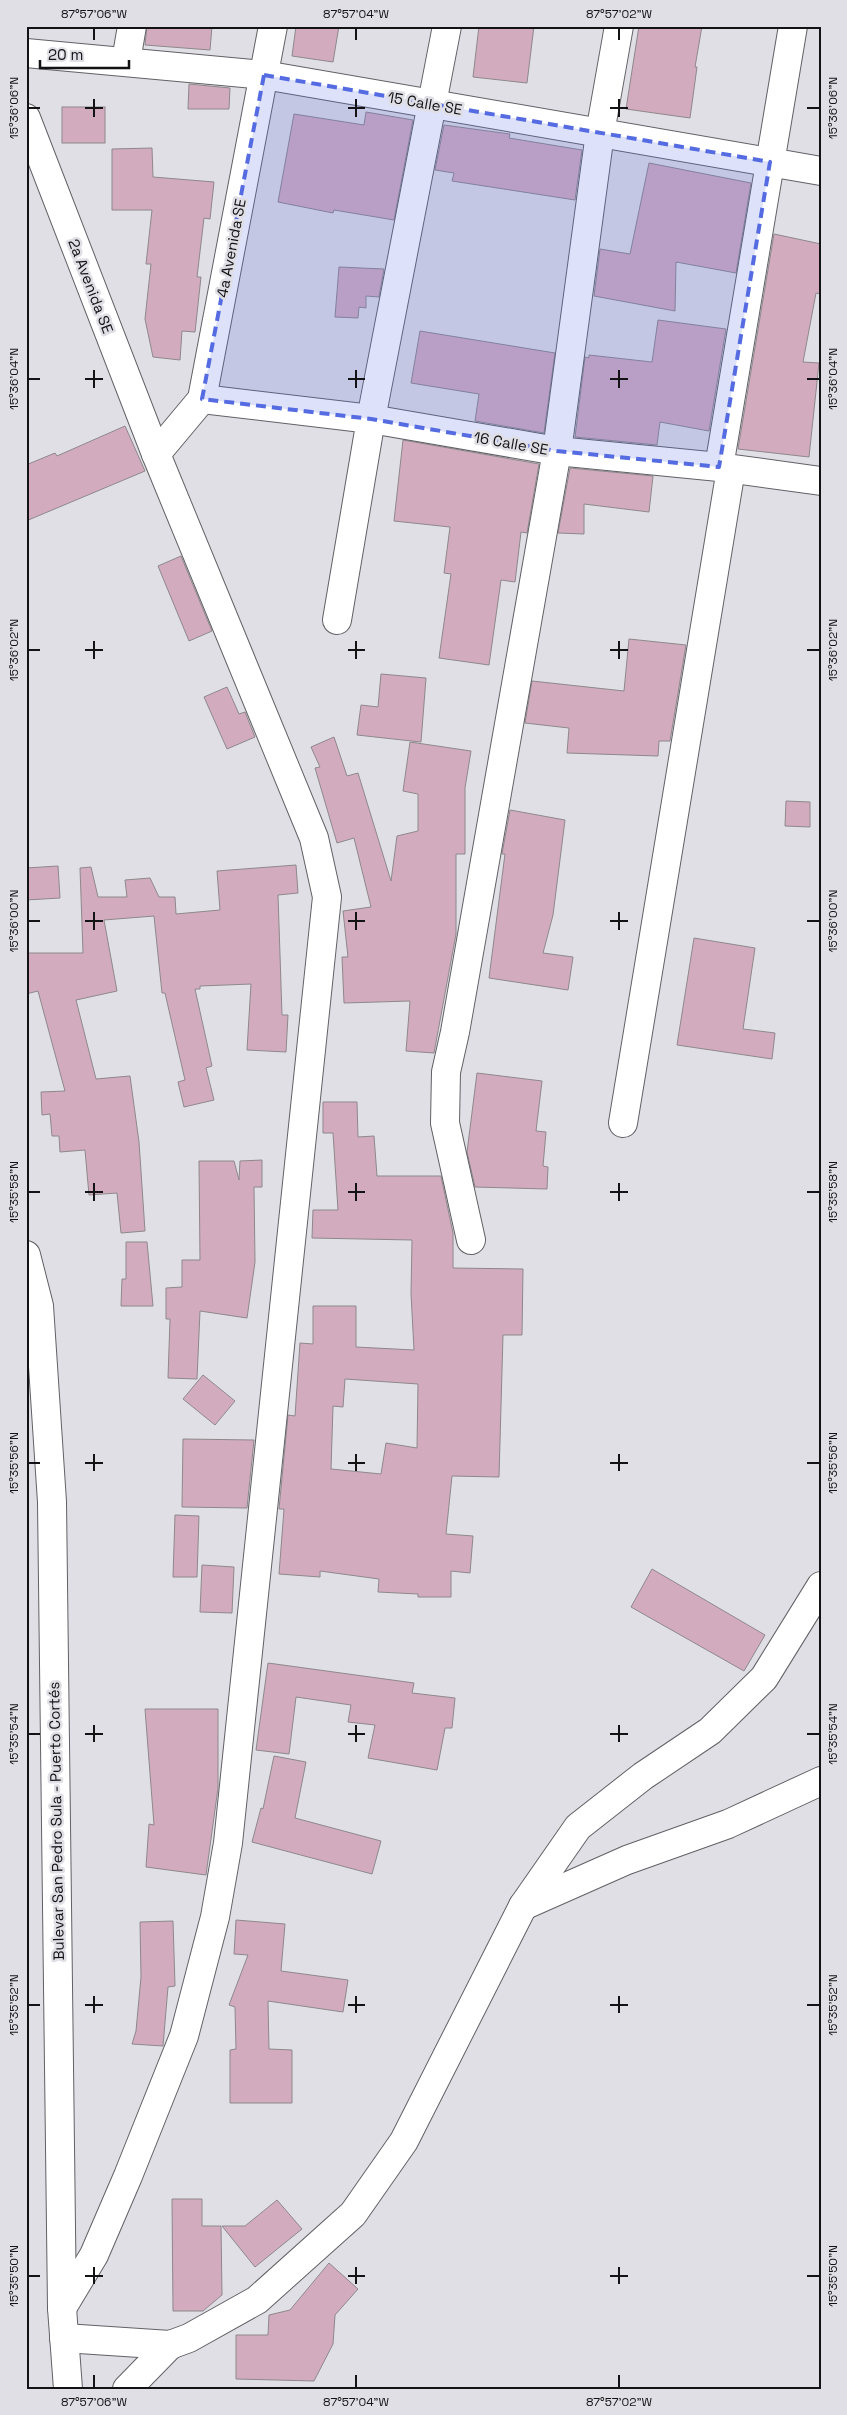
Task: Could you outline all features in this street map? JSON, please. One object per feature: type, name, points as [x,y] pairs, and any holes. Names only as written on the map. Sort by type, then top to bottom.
[{"type":"main road","points":[[126,61],[132,26]]},
{"type":"main road","name":"4a Avenida SE","points":[[156,454],[202,399],[273,26]]},
{"type":"main road","points":[[337,620],[371,419],[434,104],[447,26]]},
{"type":"main road","points":[[471,1240],[445,1123],[446,1072],[455,1032],[557,451],[600,133],[619,26]]},
{"type":"main road","points":[[623,1123],[725,468],[770,162],[794,26]]},
{"type":"main road","name":"15 Calle SE","points":[[26,53],[264,75],[821,171]]},
{"type":"main road","name":"2a Avenida SE","points":[[26,118],[156,454],[314,838],[327,897],[228,1843],[215,1917],[184,2036],[94,2255],[62,2308]]},
{"type":"main road","name":"16 Calle SE","points":[[202,399],[371,419],[557,451],[725,468],[821,481]]},
{"type":"main road","name":"Bulevar San Pedro Sula - Puerto Cortés","points":[[26,1255],[39,1306],[52,1502],[62,2308],[68,2389]]},
{"type":"main road","points":[[64,2338],[170,2345],[189,2338],[257,2300],[353,2214],[404,2141],[523,1906],[578,1827],[642,1776],[710,1731],[764,1678],[821,1586]]},
{"type":"main road","points":[[523,1906],[627,1860],[728,1824],[821,1781]]},
{"type":"main road","points":[[127,2389],[170,2345]]},
{"type":"highlighted area","points":[[264,75],[770,162],[719,467],[557,451],[371,419],[202,399]]},
{"type":"building","points":[[147,26],[212,26],[210,50],[145,45]]},
{"type":"building","points":[[296,26],[339,26],[333,62],[292,56]]},
{"type":"building","points":[[479,26],[534,26],[527,83],[473,77]]},
{"type":"building","points":[[639,26],[702,26],[695,67],[697,67],[690,118],[626,109]]},
{"type":"building","points":[[189,84],[230,88],[229,109],[188,109]]},
{"type":"building","points":[[62,107],[105,107],[105,143],[62,143]]},
{"type":"building","points":[[366,112],[413,120],[394,220],[334,210],[333,213],[278,202],[294,114],[364,125]]},
{"type":"building","points":[[444,125],[510,134],[509,138],[582,150],[575,200],[452,181],[454,173],[435,170]]},
{"type":"building","points":[[152,148],[153,177],[214,182],[210,219],[204,218],[197,277],[201,277],[195,332],[182,331],[180,360],[153,357],[145,319],[151,264],[146,264],[152,210],[112,210],[112,149]]},
{"type":"building","points":[[649,163],[751,183],[736,273],[676,262],[675,311],[594,296],[600,249],[630,254]]},
{"type":"building","points":[[774,234],[821,244],[821,294],[816,293],[803,362],[819,363],[809,457],[738,449]]},
{"type":"building","points":[[339,267],[384,269],[379,297],[366,296],[366,308],[359,307],[358,318],[335,317]]},
{"type":"building","points":[[658,320],[726,329],[709,431],[660,422],[657,445],[575,437],[585,357],[589,358],[589,355],[652,362]]},
{"type":"building","points":[[420,331],[555,353],[544,433],[475,421],[479,394],[411,383]]},
{"type":"building","points":[[125,426],[145,471],[26,521],[26,465],[55,453],[57,456]]},
{"type":"building","points":[[403,440],[539,464],[527,533],[521,532],[515,582],[501,580],[489,665],[439,658],[451,574],[444,573],[450,527],[394,521]]},
{"type":"building","points":[[570,468],[653,476],[649,512],[584,504],[584,534],[558,533]]},
{"type":"building","points":[[181,556],[212,631],[189,641],[158,566]]},
{"type":"building","points":[[629,639],[686,645],[670,741],[659,741],[658,756],[567,753],[569,728],[525,723],[532,681],[624,691]]},
{"type":"building","points":[[381,674],[426,678],[421,742],[357,735],[361,705],[378,707]]},
{"type":"building","points":[[227,687],[239,714],[245,712],[255,737],[227,749],[204,697]]},
{"type":"building","points":[[334,737],[347,776],[358,773],[391,881],[397,836],[418,831],[418,794],[403,791],[410,742],[471,751],[465,788],[465,854],[456,854],[456,934],[434,1053],[406,1051],[410,1001],[344,1003],[342,957],[348,957],[343,911],[371,907],[354,838],[337,843],[315,768],[320,767],[311,747]]},
{"type":"building","points":[[786,801],[810,802],[810,827],[785,826]]},
{"type":"building","points":[[510,810],[565,820],[553,915],[543,953],[573,957],[568,990],[489,978],[505,854],[502,854]]},
{"type":"building","points":[[296,865],[298,893],[278,895],[282,1015],[288,1015],[286,1052],[247,1050],[251,984],[200,986],[200,989],[195,989],[212,1066],[206,1068],[214,1100],[184,1107],[178,1082],[185,1080],[165,993],[162,993],[154,916],[104,920],[117,991],[76,1000],[96,1079],[130,1076],[139,1142],[145,1231],[121,1233],[117,1193],[89,1195],[85,1150],[60,1152],[59,1136],[52,1136],[50,1114],[42,1115],[41,1092],[65,1091],[38,991],[26,994],[26,953],[83,953],[80,868],[91,867],[98,897],[127,897],[125,880],[150,878],[159,897],[175,897],[176,914],[220,910],[217,871]]},
{"type":"building","points":[[58,866],[60,898],[26,900],[26,868]]},
{"type":"building","points":[[694,938],[755,948],[743,1029],[775,1033],[772,1059],[677,1045]]},
{"type":"building","points":[[477,1073],[542,1081],[536,1131],[546,1132],[543,1166],[548,1167],[547,1189],[475,1187],[467,1152]]},
{"type":"building","points":[[323,1102],[357,1102],[358,1137],[374,1136],[377,1176],[441,1176],[453,1233],[453,1268],[523,1269],[522,1335],[503,1335],[499,1477],[452,1476],[446,1534],[473,1536],[470,1573],[451,1571],[451,1597],[418,1597],[418,1594],[378,1592],[379,1579],[320,1571],[320,1577],[279,1574],[284,1509],[279,1509],[288,1415],[295,1416],[300,1343],[313,1344],[313,1306],[356,1306],[356,1347],[414,1350],[411,1294],[412,1240],[312,1238],[313,1210],[338,1210],[333,1133],[323,1133]],"holes":[[[345,1379],[418,1384],[417,1448],[386,1443],[381,1474],[331,1469],[333,1406],[343,1407]]]},
{"type":"building","points":[[262,1160],[262,1187],[254,1187],[255,1262],[247,1318],[200,1311],[197,1379],[168,1378],[170,1319],[166,1319],[166,1288],[182,1287],[182,1260],[200,1260],[199,1161],[234,1161],[239,1180],[240,1161]]},
{"type":"building","points":[[126,1242],[147,1242],[153,1306],[121,1306],[122,1279],[126,1279]]},
{"type":"building","points":[[203,1375],[235,1401],[215,1425],[183,1399]]},
{"type":"building","points":[[183,1439],[254,1440],[247,1508],[182,1507]]},
{"type":"building","points":[[175,1515],[199,1516],[197,1577],[173,1577]]},
{"type":"building","points":[[202,1565],[234,1567],[232,1613],[200,1612]]},
{"type":"building","points":[[652,1569],[765,1635],[744,1671],[631,1607]]},
{"type":"building","points":[[268,1663],[414,1683],[412,1693],[455,1698],[452,1728],[445,1728],[437,1770],[368,1758],[375,1725],[348,1722],[351,1705],[296,1697],[289,1754],[256,1750]]},
{"type":"building","points":[[145,1709],[218,1709],[218,1788],[206,1875],[146,1867],[149,1824],[154,1825]]},
{"type":"building","points":[[274,1756],[306,1762],[295,1818],[381,1841],[372,1874],[252,1842],[261,1808],[263,1809]]},
{"type":"building","points":[[236,1920],[285,1924],[281,1971],[348,1980],[343,2012],[268,2001],[269,2049],[292,2050],[292,2103],[230,2103],[230,2050],[236,2049],[235,2007],[229,2005],[248,1955],[234,1954]]},
{"type":"building","points":[[173,1921],[175,1986],[168,1987],[163,2046],[132,2044],[136,2031],[141,1977],[140,1922]]},
{"type":"building","points":[[172,2199],[202,2199],[202,2226],[221,2226],[222,2295],[203,2311],[173,2311]]},
{"type":"building","points":[[277,2200],[302,2229],[255,2267],[222,2226],[245,2226]]},
{"type":"building","points":[[329,2263],[358,2289],[335,2315],[333,2344],[314,2381],[236,2379],[236,2335],[268,2335],[269,2315],[290,2310]]}]
